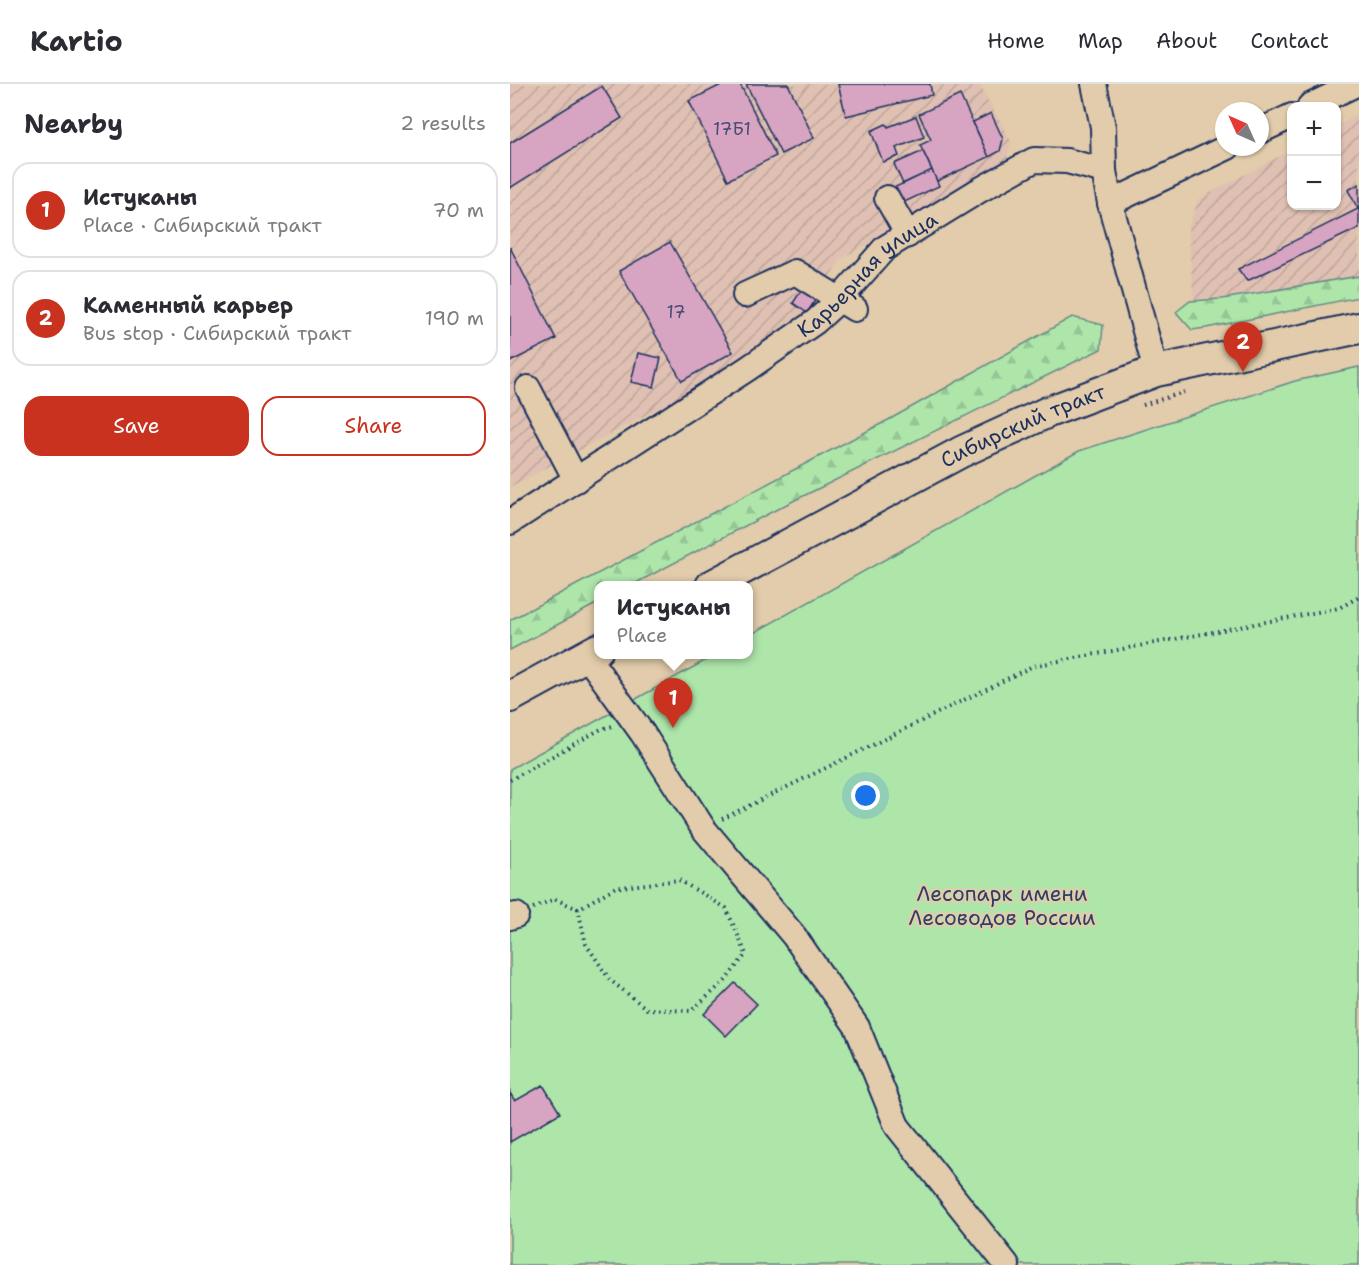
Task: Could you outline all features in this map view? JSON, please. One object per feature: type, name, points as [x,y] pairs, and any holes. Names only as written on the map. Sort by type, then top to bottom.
[{"type":"main road","name":"Сибирский тракт","points":[[719,581],[961,452],[1048,412],[1156,371],[1359,328]]},
{"type":"main road","points":[[510,697],[592,652]]},
{"type":"street","points":[[1094,84],[1103,127],[1104,171],[1110,203],[1156,371]]},
{"type":"street","points":[[1318,102],[1356,84]]},
{"type":"street","points":[[1269,127],[1287,118]]},
{"type":"street","points":[[1110,203],[1215,153]]},
{"type":"street","name":"Карьерная улица","points":[[510,522],[747,369],[815,322],[847,304],[885,248],[1034,160],[1067,161],[1104,171]]},
{"type":"street","points":[[887,198],[908,235]]},
{"type":"street","points":[[745,295],[795,272],[847,304]]},
{"type":"street","points":[[528,388],[576,480]]},
{"type":"street","points":[[596,659],[703,828],[794,936],[857,1027],[897,1126],[1007,1265]]},
{"type":"path","points":[[703,828],[1033,666],[1338,608],[1359,597]]},
{"type":"path","points":[[510,780],[601,729],[624,724],[643,734]]},
{"type":"path","points":[[679,880],[726,908],[746,954],[725,981],[691,1011],[647,1009],[610,980],[586,944],[578,909],[614,888],[679,880]]},
{"type":"path","points":[[513,916],[555,899],[578,909]]},
{"type":"shaded area","points":[[510,84],[979,84],[1011,141],[1006,163],[841,259],[802,320],[748,361],[510,487]]},
{"type":"shaded area","points":[[1359,114],[1359,288],[1195,318],[1188,228],[1199,199],[1287,152],[1287,210],[1341,210],[1341,124]]},
{"type":"green space","points":[[1359,276],[1359,297],[1206,328],[1192,330],[1176,312],[1190,301],[1222,299]]},
{"type":"green space","points":[[1072,317],[1103,325],[1101,349],[785,505],[640,581],[594,581],[594,605],[510,650],[510,620],[892,418]]},
{"type":"green space","name":"Лесопарк имени Лесоводов России","points":[[1359,367],[1359,1265],[510,1265],[510,769],[708,659],[753,659],[753,633],[1079,451],[1295,381]]},
{"type":"building","points":[[723,84],[740,84],[776,156],[728,180],[689,101]]},
{"type":"building","points":[[746,84],[788,84],[814,138],[781,154]]},
{"type":"building","points":[[838,84],[930,84],[932,95],[846,116]]},
{"type":"building","points":[[602,86],[622,118],[510,188],[510,143]]},
{"type":"building","points":[[960,95],[989,157],[937,181],[920,145],[931,140],[919,114]]},
{"type":"building","points":[[991,113],[1003,139],[1000,151],[989,157],[973,122]]},
{"type":"building","points":[[916,116],[924,137],[896,148],[899,156],[883,162],[871,131],[886,124],[888,127]]},
{"type":"building","points":[[923,151],[932,170],[903,184],[894,164]]},
{"type":"building","points":[[932,170],[939,186],[898,205],[891,189]]},
{"type":"building","points":[[1359,184],[1359,228],[1247,281],[1238,269],[1358,209],[1348,190]]},
{"type":"building","points":[[670,242],[733,352],[682,381],[619,271]]},
{"type":"building","points":[[510,247],[556,339],[510,362]]},
{"type":"building","points":[[804,286],[818,296],[807,313],[793,303]]},
{"type":"building","points":[[638,353],[661,358],[654,387],[631,382]]},
{"type":"building","points":[[735,983],[757,1004],[726,1036],[704,1014]]},
{"type":"building","points":[[543,1085],[560,1113],[510,1142],[510,1093],[515,1101]]},
{"type":"place","name":"Каменный карьер","points":[[1243,372]]},
{"type":"place","name":"Истуканы","points":[[673,728]]}]
